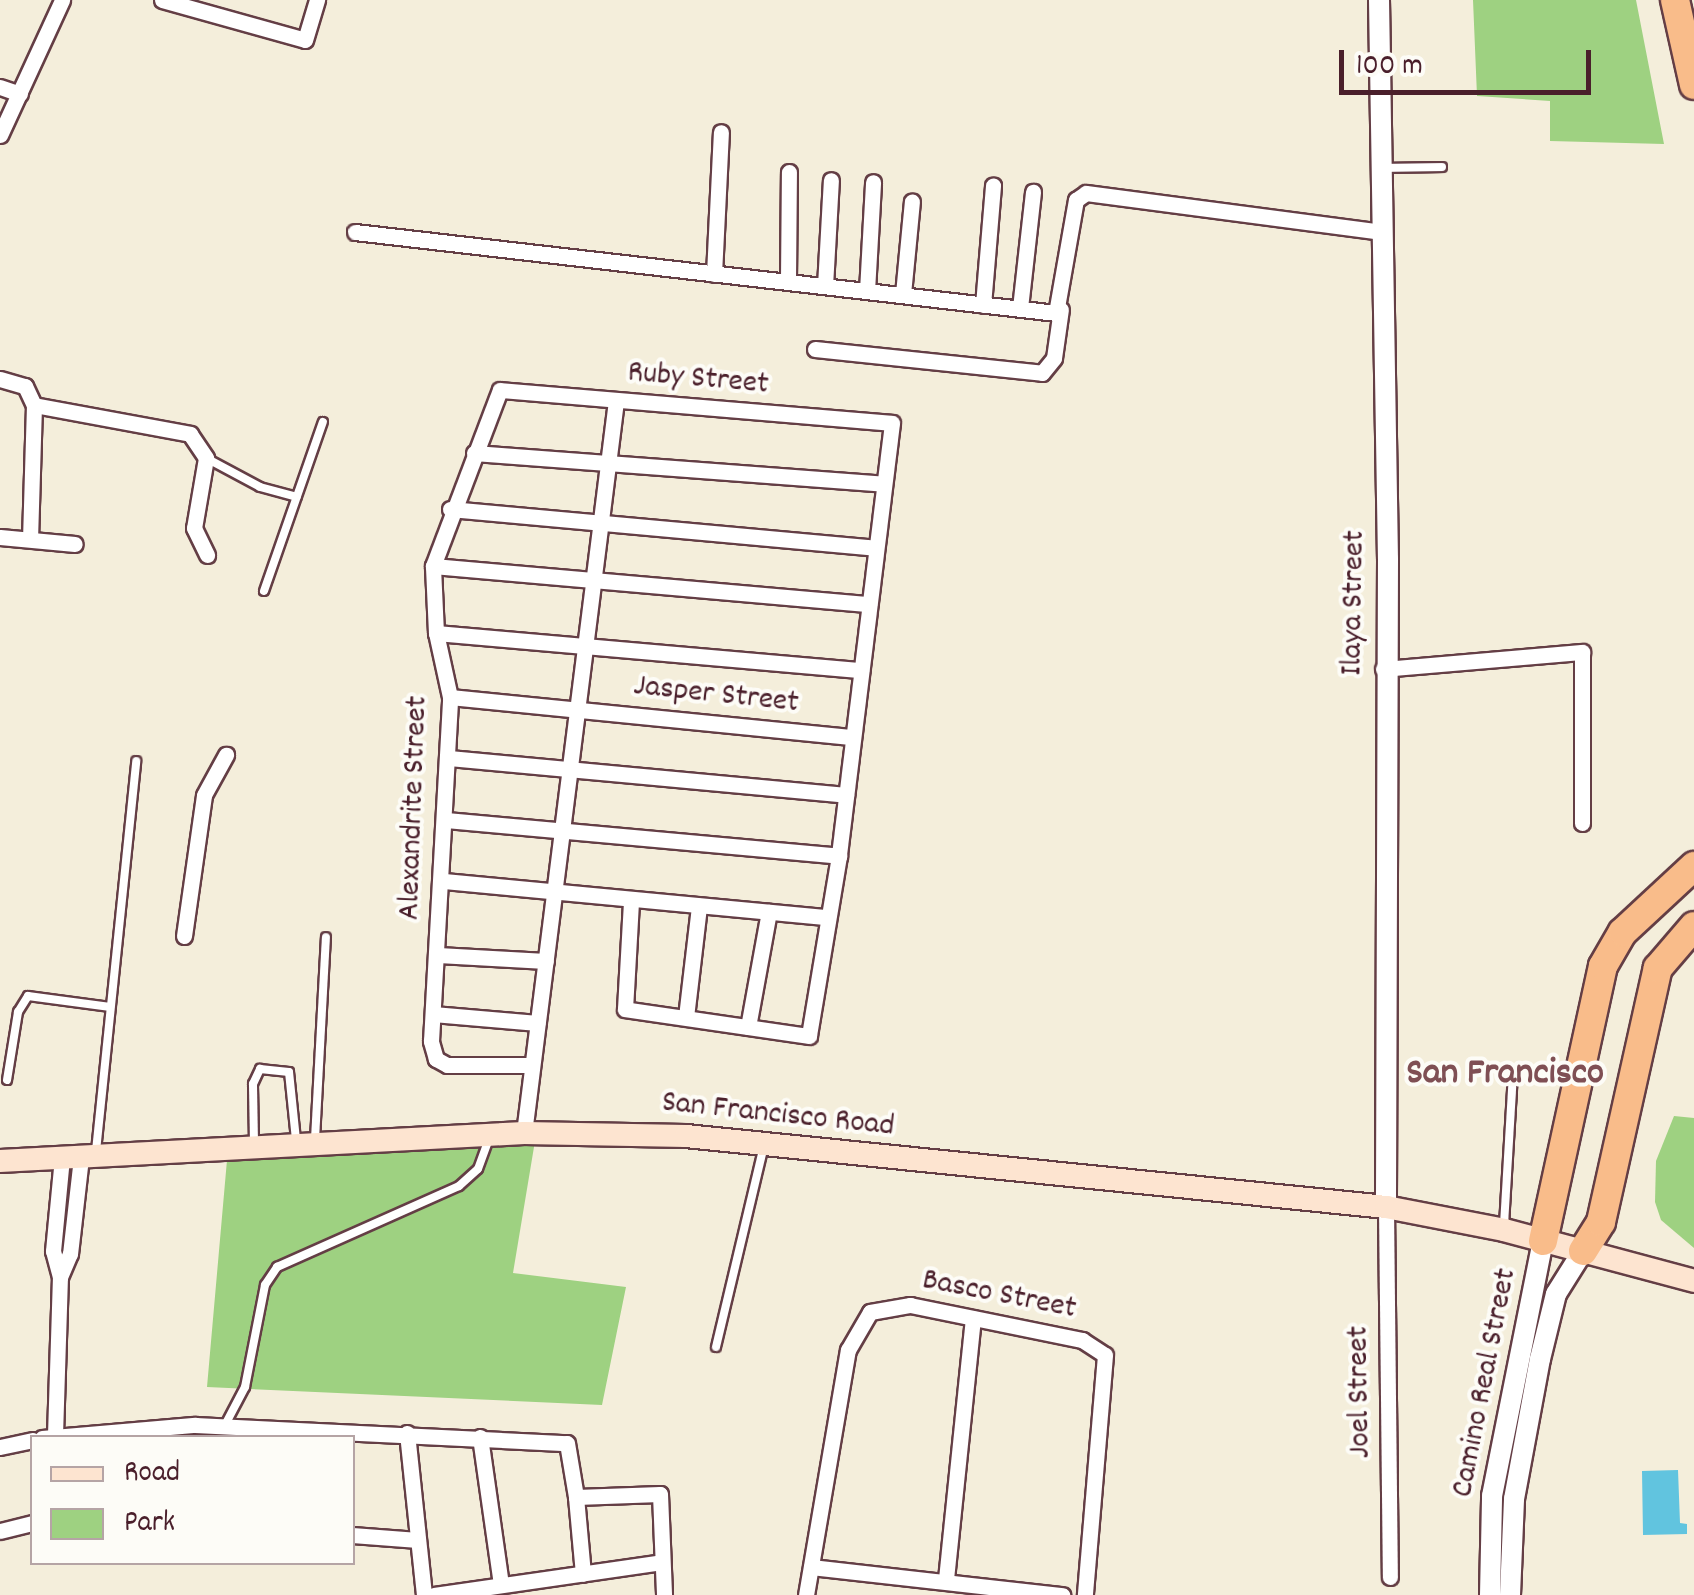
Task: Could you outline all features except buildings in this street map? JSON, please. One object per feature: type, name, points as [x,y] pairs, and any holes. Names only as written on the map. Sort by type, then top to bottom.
[{"type":"highway","points":[[1674,0],[1694,85]]},
{"type":"highway","points":[[1543,1242],[1604,966],[1623,932],[1694,866]]},
{"type":"highway","points":[[1583,1250],[1601,1222],[1658,968],[1669,947],[1694,926]]},
{"type":"main road","name":"San Francisco Road","points":[[0,1161],[490,1135],[686,1136],[1386,1207],[1504,1230],[1694,1282]]},
{"type":"street","points":[[0,135],[62,0]]},
{"type":"street","points":[[162,0],[184,3],[304,40],[317,0]]},
{"type":"street","name":"Ilaya Street","points":[[1379,0],[1388,559],[1383,668],[1386,1207]]},
{"type":"street","points":[[0,87],[20,94]]},
{"type":"street","points":[[714,274],[721,132]]},
{"type":"street","points":[[788,280],[789,172]]},
{"type":"street","points":[[824,286],[831,180]]},
{"type":"street","points":[[867,292],[873,182]]},
{"type":"street","points":[[983,306],[993,185]]},
{"type":"street","points":[[1020,308],[1033,192]]},
{"type":"street","points":[[815,349],[1042,373],[1054,358],[1076,200],[1086,194],[1382,232]]},
{"type":"street","points":[[903,294],[912,200]]},
{"type":"street","points":[[355,232],[788,280],[983,306],[1061,310]]},
{"type":"street","points":[[0,379],[25,386],[34,405],[30,539]]},
{"type":"street","name":"Ruby Street","points":[[500,390],[892,423],[884,484]]},
{"type":"street","name":"Alexandrite Street","points":[[500,390],[450,509],[433,566],[436,633],[450,697],[444,882],[433,1014],[436,1060],[532,1065]]},
{"type":"street","points":[[524,1134],[574,710],[616,400]]},
{"type":"street","points":[[34,405],[190,434],[206,458],[194,528],[208,555]]},
{"type":"street","points":[[474,453],[884,484],[839,856],[809,1036],[626,1010],[631,901]]},
{"type":"street","points":[[450,509],[875,548]]},
{"type":"street","points":[[0,537],[75,544]]},
{"type":"street","points":[[433,566],[869,604]]},
{"type":"street","points":[[436,633],[861,670]]},
{"type":"street","points":[[1383,668],[1582,652],[1582,823]]},
{"type":"street","name":"Jasper Street","points":[[450,697],[853,737]]},
{"type":"street","points":[[184,936],[204,795],[226,755]]},
{"type":"street","points":[[449,758],[846,795]]},
{"type":"street","points":[[446,820],[839,856]]},
{"type":"street","points":[[444,882],[828,917]]},
{"type":"street","points":[[686,1017],[699,906]]},
{"type":"street","points":[[748,1027],[768,912]]},
{"type":"street","points":[[438,955],[546,961]]},
{"type":"street","points":[[433,1014],[538,1024]]},
{"type":"street","points":[[49,1435],[60,1277],[54,1252],[80,1156]]},
{"type":"street","name":"Joel Street","points":[[1386,1207],[1390,1577]]},
{"type":"street","name":"Camino Real Street","points":[[1490,1595],[1492,1503],[1543,1242]]},
{"type":"street","name":"Camino Real Street","points":[[1510,1595],[1514,1506],[1556,1294],[1583,1250]]},
{"type":"street","name":"Basco Street","points":[[806,1595],[848,1350],[862,1319],[886,1306],[910,1305],[1082,1340],[1105,1355],[1086,1595]]},
{"type":"street","points":[[946,1579],[973,1318]]},
{"type":"street","points":[[80,1435],[224,1426],[251,1432],[480,1436],[567,1443],[582,1574]]},
{"type":"street","points":[[407,1434],[424,1595]]},
{"type":"street","points":[[480,1436],[501,1585]]},
{"type":"street","points":[[0,1447],[30,1440]]},
{"type":"street","points":[[576,1497],[660,1494],[664,1595]]},
{"type":"street","points":[[1492,1503],[1514,1506]]},
{"type":"street","points":[[0,1531],[30,1524]]},
{"type":"street","points":[[355,1535],[418,1540]]},
{"type":"street","points":[[434,1595],[662,1562]]},
{"type":"street","points":[[811,1567],[946,1579],[1062,1595]]},
{"type":"lane","points":[[1381,168],[1442,167]]},
{"type":"lane","points":[[264,591],[323,422]]},
{"type":"lane","points":[[206,458],[296,497]]},
{"type":"lane","points":[[80,1156],[110,1007],[136,761]]},
{"type":"lane","points":[[306,1144],[326,937]]},
{"type":"lane","points":[[7,1080],[18,1012],[28,996],[110,1007]]},
{"type":"lane","points":[[254,1147],[255,1074],[282,1068],[292,1079],[306,1144]]},
{"type":"lane","points":[[1504,1230],[1513,1073]]},
{"type":"lane","points":[[224,1426],[245,1388],[265,1285],[277,1266],[459,1186],[478,1169],[490,1135]]},
{"type":"lane","points":[[716,1347],[764,1146]]},
{"type":"green space","points":[[1473,0],[1636,0],[1664,144],[1550,141],[1550,101],[1477,96]]},
{"type":"green space","points":[[1674,1116],[1694,1118],[1694,1248],[1661,1220],[1655,1202],[1656,1161]]},
{"type":"green space","points":[[535,1141],[513,1273],[626,1287],[602,1405],[207,1387],[227,1160]]},
{"type":"water","points":[[1678,1470],[1680,1523],[1687,1524],[1687,1534],[1643,1535],[1642,1471]]},
{"type":"district","name":"San Francisco","points":[[1505,1075]]}]
